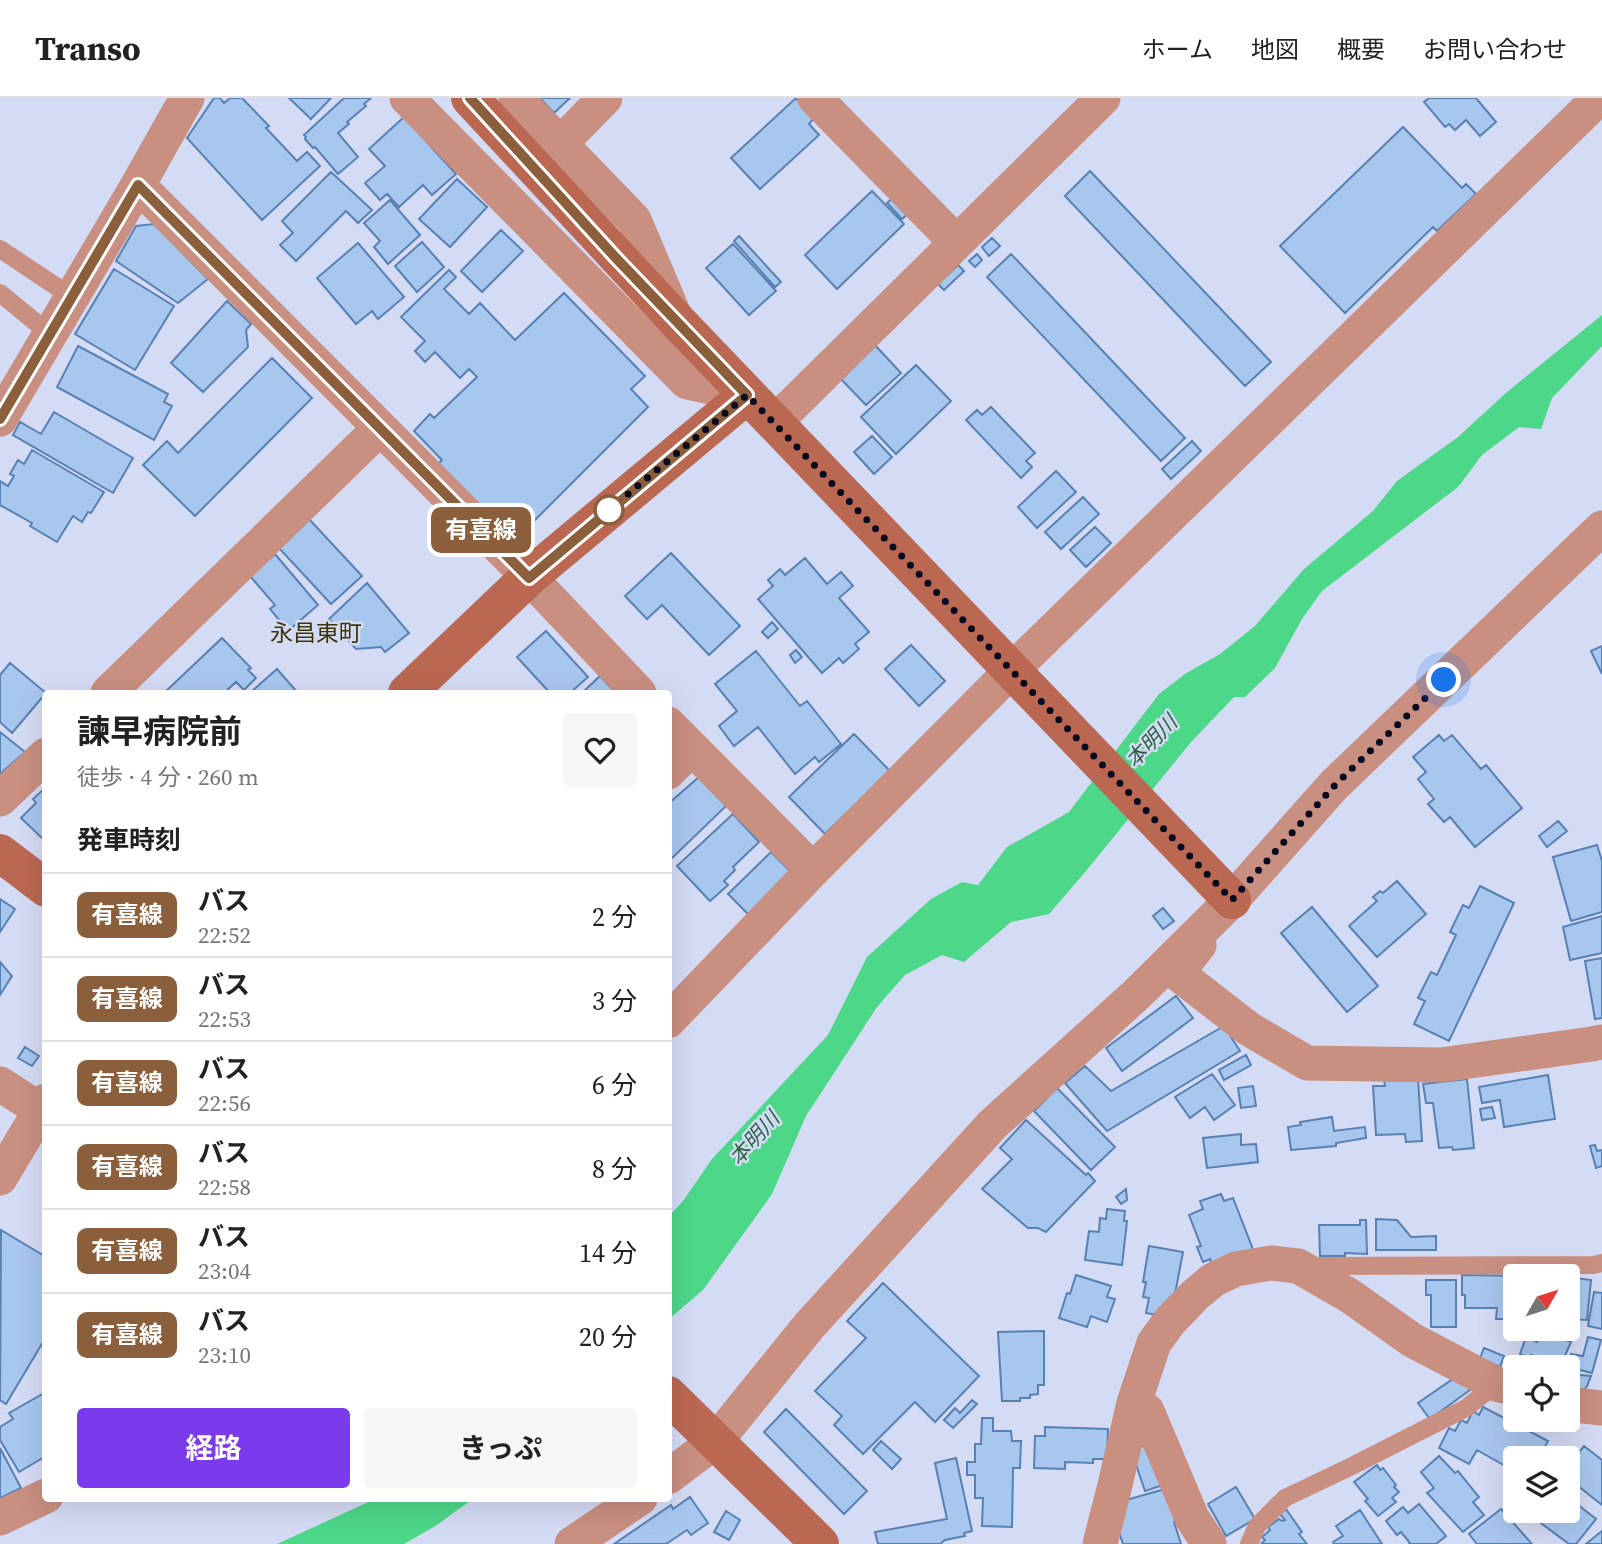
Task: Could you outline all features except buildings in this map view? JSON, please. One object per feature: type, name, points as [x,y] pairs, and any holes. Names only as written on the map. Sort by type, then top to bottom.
[{"type":"street","points":[[0,419],[187,98]]},
{"type":"street","points":[[407,98],[687,382],[747,395]]},
{"type":"street","points":[[470,98],[747,395],[1232,900]]},
{"type":"street","points":[[516,98],[634,220],[678,322]]},
{"type":"street","points":[[560,144],[606,98]]},
{"type":"street","points":[[815,98],[956,242]]},
{"type":"street","points":[[774,423],[1103,98]]},
{"type":"street","points":[[672,1017],[813,870],[1012,670],[1600,98]]},
{"type":"street","points":[[138,185],[529,578],[636,690]]},
{"type":"street","points":[[410,690],[529,578],[747,395]]},
{"type":"street","points":[[111,690],[380,428]]},
{"type":"street","points":[[672,1472],[992,1125],[1138,994],[1232,900],[1335,785],[1596,544]]},
{"type":"street","points":[[676,748],[813,870]]},
{"type":"street","points":[[0,799],[42,759]]},
{"type":"street","points":[[0,853],[42,885]]},
{"type":"street","points":[[1232,900],[1177,973],[1250,1029],[1307,1063],[1441,1065],[1602,1042]]},
{"type":"street","points":[[0,1084],[42,1105]]},
{"type":"street","points":[[0,1178],[42,1107]]},
{"type":"street","points":[[1100,1544],[1134,1402],[1154,1343],[1170,1321],[1195,1295],[1213,1280],[1236,1269],[1271,1263],[1298,1266],[1350,1296],[1412,1340],[1503,1385]]},
{"type":"street","points":[[672,1399],[820,1544]]},
{"type":"street","points":[[1134,1402],[1147,1411],[1192,1518],[1209,1544]]},
{"type":"street","points":[[1580,1405],[1602,1408]]},
{"type":"street","points":[[0,1518],[42,1498]]},
{"type":"street","points":[[572,1544],[634,1502]]},
{"type":"lane","points":[[0,249],[72,297]]},
{"type":"lane","points":[[0,293],[50,334]]},
{"type":"lane","points":[[1298,1266],[1602,1263]]},
{"type":"lane","points":[[1249,1544],[1257,1525],[1285,1498],[1503,1388]]},
{"type":"water","name":"本明川","points":[[1602,315],[1602,346],[1552,398],[1541,429],[1519,427],[1482,455],[1458,487],[1322,591],[1302,619],[1275,668],[1245,697],[1234,697],[1192,741],[1049,914],[1011,922],[964,962],[942,955],[905,975],[877,1007],[806,1116],[772,1194],[703,1290],[672,1316],[672,1213],[712,1159],[828,1035],[867,957],[931,899],[962,882],[978,885],[1007,847],[1069,812],[1159,694],[1185,674],[1220,654],[1255,626],[1304,569],[1373,511],[1397,481],[1458,437],[1507,392]]},
{"type":"water","points":[[368,1502],[469,1502],[404,1544],[277,1544]]},
{"type":"bus line","name":"有喜線","points":[[0,419],[138,185],[529,578],[747,395],[615,257],[470,98]]},
{"type":"district","name":"永昌東町","points":[[316,633]]},
{"type":"route","points":[[609,510],[604,514],[747,395],[1232,900],[1335,785],[1444,680]]}]
